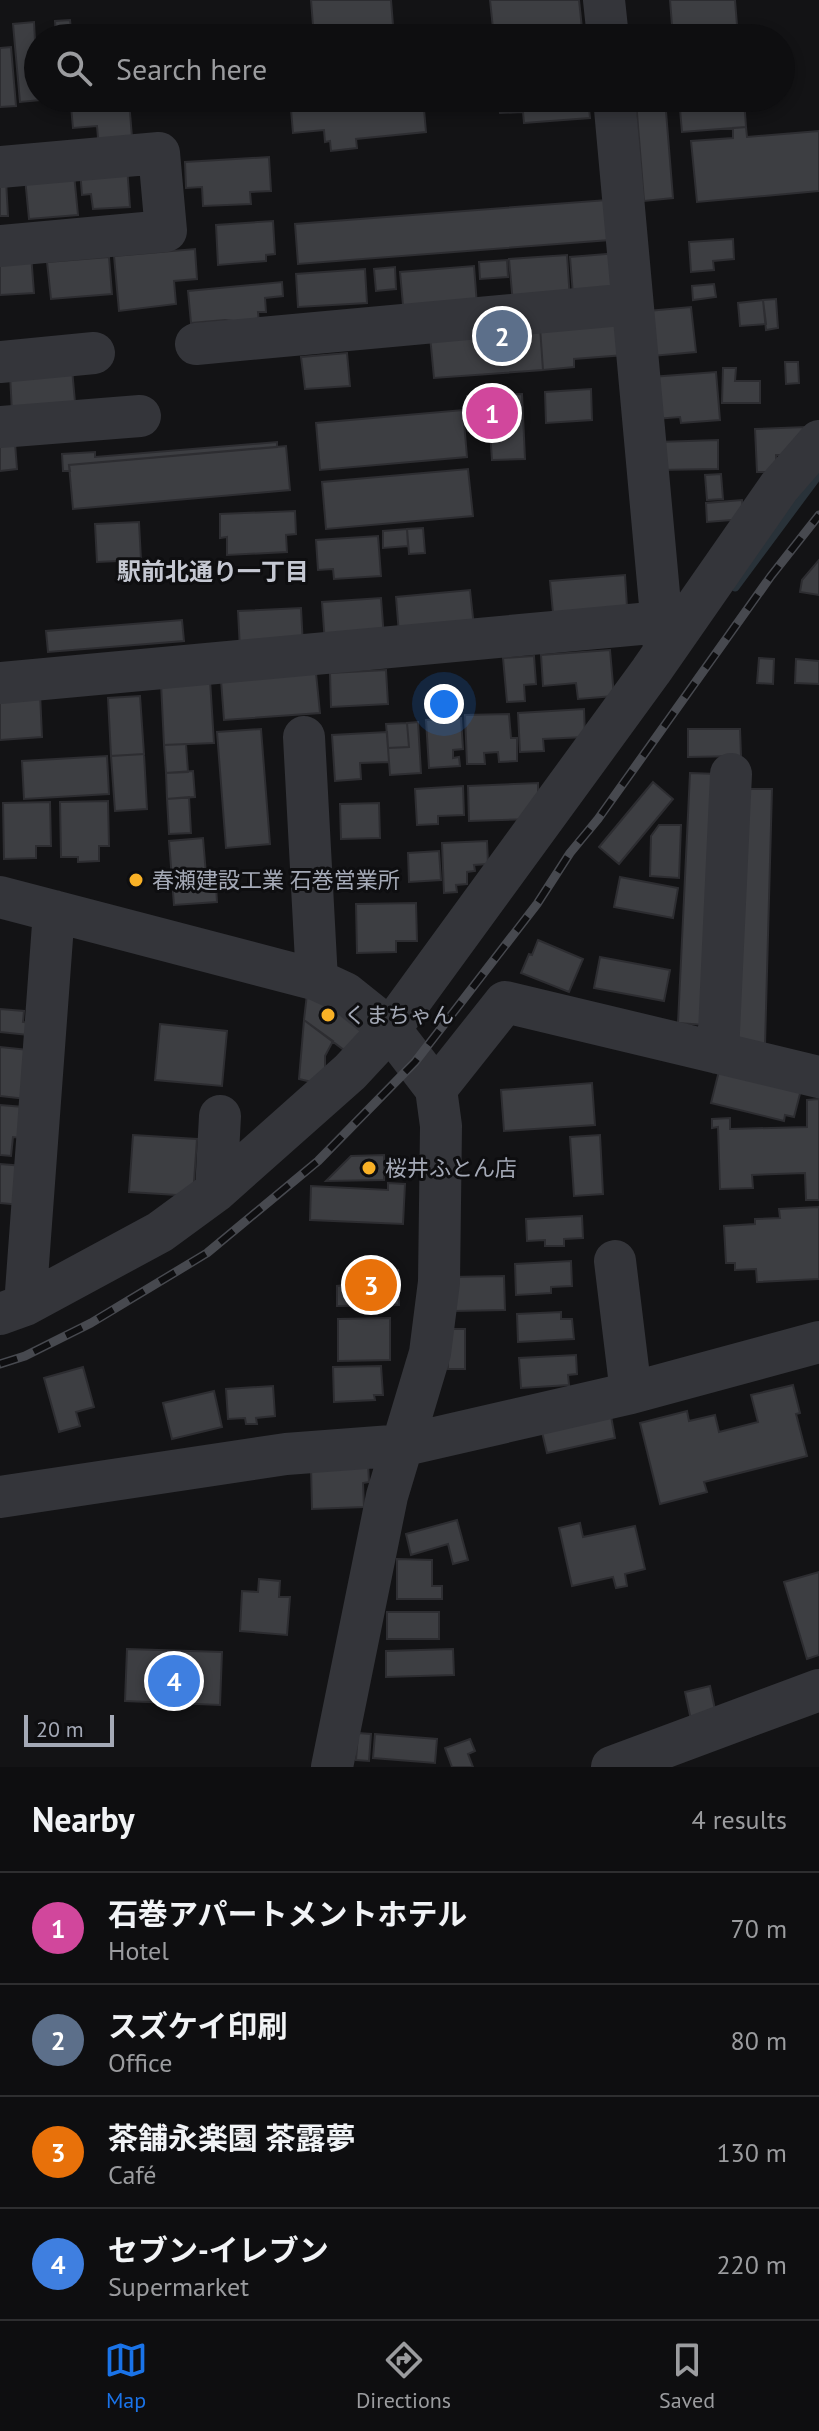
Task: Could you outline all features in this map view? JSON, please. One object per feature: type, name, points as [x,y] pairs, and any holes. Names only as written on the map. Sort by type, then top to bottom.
[{"type":"street","points":[[604,0],[607,24]]},
{"type":"street","points":[[615,112],[663,636]]},
{"type":"street","points":[[0,167],[159,153],[166,231],[0,246]]},
{"type":"street","points":[[196,344],[632,304]]},
{"type":"street","points":[[0,362],[94,353]]},
{"type":"street","points":[[0,427],[140,416]]},
{"type":"street","points":[[12,1310],[160,1232],[216,1191],[350,1072],[390,1029],[663,636],[779,487],[819,441]]},
{"type":"street","points":[[0,683],[663,636]]},
{"type":"street","points":[[304,737],[317,980]]},
{"type":"street","points":[[718,1053],[731,774]]},
{"type":"street","points":[[0,897],[317,980],[345,993],[390,1029],[436,1089],[441,1126],[439,1282],[430,1353],[405,1445],[387,1496],[332,1767]]},
{"type":"street","points":[[12,1310],[54,911]]},
{"type":"street","points":[[436,1089],[505,1002],[819,1077]]},
{"type":"street","points":[[216,1191],[220,1116]]},
{"type":"street","points":[[615,1261],[631,1393]]},
{"type":"street","points":[[0,1497],[286,1454],[405,1445],[631,1393],[819,1342]]},
{"type":"street","points":[[612,1767],[819,1690]]},
{"type":"building","points":[[311,0],[391,0],[393,24],[313,24]]},
{"type":"building","points":[[490,0],[579,0],[582,24],[493,24]]},
{"type":"building","points":[[670,0],[735,0],[737,24],[672,24]]},
{"type":"building","points":[[70,20],[70,24],[55,24],[55,21]]},
{"type":"building","points":[[34,22],[24,24],[24,102],[20,102],[13,24]]},
{"type":"building","points":[[11,47],[16,106],[0,107],[0,48]]},
{"type":"building","points":[[72,112],[130,112],[132,137],[99,150],[97,126],[73,128]]},
{"type":"building","points":[[291,112],[424,112],[426,132],[356,139],[357,148],[331,151],[330,141],[325,142],[324,130],[293,133]]},
{"type":"building","points":[[523,112],[589,112],[590,118],[524,123]]},
{"type":"building","points":[[637,112],[666,112],[673,198],[644,201]]},
{"type":"building","points":[[680,112],[745,112],[746,127],[682,132]]},
{"type":"building","points":[[746,127],[747,137],[819,131],[819,191],[697,202],[691,141],[733,138],[733,128]]},
{"type":"building","points":[[269,157],[271,191],[250,192],[251,204],[203,206],[202,187],[186,188],[185,162]]},
{"type":"building","points":[[127,166],[130,207],[93,209],[91,194],[82,195],[80,170]]},
{"type":"building","points":[[74,174],[78,215],[29,219],[25,178]]},
{"type":"building","points":[[0,180],[6,180],[8,216],[0,216]]},
{"type":"building","points":[[607,200],[610,240],[298,264],[295,224]]},
{"type":"building","points":[[273,221],[275,254],[266,255],[266,261],[218,265],[216,225]]},
{"type":"building","points":[[733,239],[734,259],[713,261],[714,270],[691,272],[689,242]]},
{"type":"building","points":[[195,249],[197,279],[174,281],[176,304],[119,311],[114,256]]},
{"type":"building","points":[[618,253],[621,292],[573,295],[570,257]]},
{"type":"building","points":[[31,254],[34,293],[0,295],[0,256]]},
{"type":"building","points":[[567,255],[570,300],[513,304],[509,259]]},
{"type":"building","points":[[109,257],[112,294],[51,299],[47,262]]},
{"type":"building","points":[[507,260],[508,277],[480,279],[479,262]]},
{"type":"building","points":[[474,266],[477,305],[403,305],[400,272]]},
{"type":"building","points":[[395,267],[396,289],[376,291],[374,269]]},
{"type":"building","points":[[365,269],[367,303],[298,307],[296,274]]},
{"type":"building","points":[[282,282],[283,296],[265,298],[266,312],[258,312],[259,324],[225,320],[191,323],[188,291]]},
{"type":"building","points":[[714,284],[716,297],[693,300],[692,286]]},
{"type":"building","points":[[776,299],[778,328],[766,330],[763,300]]},
{"type":"building","points":[[763,300],[766,324],[740,326],[738,303]]},
{"type":"building","points":[[691,307],[696,352],[652,356],[648,311]]},
{"type":"building","points":[[622,321],[625,355],[574,359],[574,367],[543,370],[540,327]]},
{"type":"building","points":[[540,327],[543,370],[434,378],[430,336]]},
{"type":"building","points":[[347,353],[350,386],[305,389],[301,357]]},
{"type":"building","points":[[785,362],[798,362],[799,383],[786,384]]},
{"type":"building","points":[[723,368],[736,368],[735,381],[760,381],[760,403],[722,403]]},
{"type":"building","points":[[72,369],[76,413],[12,413],[10,374]]},
{"type":"building","points":[[716,372],[720,420],[681,423],[680,417],[655,419],[651,377]]},
{"type":"building","points":[[591,389],[592,420],[546,423],[545,392]]},
{"type":"building","points":[[522,394],[525,459],[492,460],[490,430],[468,431],[467,396]]},
{"type":"building","points":[[463,410],[467,457],[320,470],[316,423]]},
{"type":"building","points":[[805,427],[787,455],[776,455],[777,472],[757,472],[755,429]]},
{"type":"building","points":[[718,440],[718,469],[657,470],[657,442]]},
{"type":"building","points":[[277,442],[277,447],[69,465],[70,471],[63,471],[62,454],[95,452],[95,457]]},
{"type":"building","points":[[15,443],[17,469],[0,471],[0,444]]},
{"type":"building","points":[[286,446],[290,490],[73,509],[69,465]]},
{"type":"building","points":[[468,469],[473,516],[326,529],[322,482]]},
{"type":"building","points":[[721,474],[723,499],[707,500],[705,475]]},
{"type":"building","points":[[742,500],[744,519],[707,522],[706,503]]},
{"type":"building","points":[[295,511],[296,534],[286,535],[287,552],[227,555],[227,537],[220,538],[220,514]]},
{"type":"building","points":[[139,522],[141,560],[97,562],[95,524]]},
{"type":"building","points":[[423,528],[425,553],[409,554],[407,529]]},
{"type":"building","points":[[407,529],[408,546],[383,548],[383,531]]},
{"type":"building","points":[[378,536],[381,576],[334,579],[333,569],[318,570],[316,540]]},
{"type":"building","points":[[819,560],[819,595],[800,592],[802,580]]},
{"type":"building","points":[[625,575],[627,607],[553,613],[550,581]]},
{"type":"building","points":[[470,590],[474,627],[399,634],[396,597]]},
{"type":"building","points":[[381,598],[384,638],[325,643],[322,602]]},
{"type":"building","points":[[301,608],[303,646],[240,649],[238,611]]},
{"type":"building","points":[[182,620],[184,641],[48,652],[46,631]]},
{"type":"building","points":[[610,650],[614,696],[578,699],[576,683],[543,686],[541,655]]},
{"type":"building","points":[[534,656],[536,684],[524,685],[525,701],[507,702],[503,658]]},
{"type":"building","points":[[759,658],[774,659],[773,684],[757,683]]},
{"type":"building","points":[[796,659],[819,661],[819,684],[795,683]]},
{"type":"building","points":[[386,670],[388,704],[331,707],[330,673]]},
{"type":"building","points":[[316,673],[320,713],[224,720],[221,680]]},
{"type":"building","points":[[210,680],[214,743],[164,745],[161,683]]},
{"type":"building","points":[[40,693],[42,737],[0,740],[0,695]]},
{"type":"building","points":[[140,696],[144,754],[111,756],[108,698]]},
{"type":"building","points":[[584,709],[585,737],[543,739],[544,751],[520,752],[518,713]]},
{"type":"building","points":[[509,714],[511,738],[517,738],[517,761],[499,762],[498,752],[484,753],[485,764],[467,764],[465,715]]},
{"type":"building","points":[[461,718],[463,749],[453,750],[453,758],[459,757],[460,766],[429,768],[426,720]]},
{"type":"building","points":[[418,722],[421,773],[390,775],[388,748],[409,747],[407,723]]},
{"type":"building","points":[[407,723],[409,747],[388,748],[386,724]]},
{"type":"building","points":[[261,729],[270,844],[226,848],[217,732]]},
{"type":"building","points":[[688,729],[740,729],[741,756],[688,757]]},
{"type":"building","points":[[387,732],[389,762],[360,763],[361,779],[335,781],[332,735]]},
{"type":"building","points":[[186,744],[188,772],[166,773],[164,745]]},
{"type":"building","points":[[144,754],[147,809],[115,811],[111,756]]},
{"type":"building","points":[[107,756],[109,794],[24,799],[22,761]]},
{"type":"building","points":[[193,771],[195,797],[167,799],[166,773]]},
{"type":"building","points":[[690,773],[718,774],[705,1025],[678,1023]]},
{"type":"building","points":[[653,782],[673,799],[619,864],[599,847]]},
{"type":"building","points":[[538,783],[538,804],[533,819],[469,821],[468,786]]},
{"type":"building","points":[[463,786],[464,815],[438,816],[438,824],[417,825],[415,789]]},
{"type":"building","points":[[742,789],[772,789],[765,1045],[735,1045]]},
{"type":"building","points":[[189,797],[191,833],[169,834],[167,799]]},
{"type":"building","points":[[108,801],[109,846],[99,846],[99,861],[78,862],[78,857],[61,857],[60,802]]},
{"type":"building","points":[[50,802],[51,846],[36,846],[36,858],[4,859],[3,803]]},
{"type":"building","points":[[379,803],[380,838],[341,839],[340,804]]},
{"type":"building","points":[[659,825],[681,825],[679,878],[650,876],[651,836]]},
{"type":"building","points":[[203,838],[207,887],[216,886],[217,902],[174,905],[169,841]]},
{"type":"building","points":[[487,841],[488,864],[474,865],[475,871],[467,872],[467,884],[456,885],[457,892],[444,893],[442,843]]},
{"type":"building","points":[[439,851],[441,880],[409,882],[408,853]]},
{"type":"building","points":[[620,877],[678,888],[673,918],[614,907]]},
{"type":"building","points":[[416,903],[417,941],[396,941],[396,952],[357,953],[356,904]]},
{"type":"building","points":[[538,940],[583,959],[569,992],[521,973]]},
{"type":"building","points":[[600,957],[670,970],[664,1001],[594,988]]},
{"type":"building","points":[[307,994],[330,1003],[373,1036],[356,1059],[304,1020]]},
{"type":"building","points":[[0,1009],[24,1011],[23,1022],[30,1023],[28,1035],[0,1032]]},
{"type":"building","points":[[304,1020],[333,1041],[325,1056],[325,1069],[316,1083],[299,1079]]},
{"type":"building","points":[[160,1024],[227,1031],[222,1086],[155,1080]]},
{"type":"building","points":[[0,1047],[39,1051],[26,1099],[0,1096]]},
{"type":"building","points":[[720,1067],[802,1086],[794,1117],[785,1115],[784,1121],[711,1103]]},
{"type":"building","points":[[592,1083],[595,1125],[504,1131],[501,1090]]},
{"type":"building","points":[[819,1099],[819,1200],[806,1200],[805,1173],[752,1175],[753,1188],[720,1189],[718,1127],[712,1128],[712,1119],[730,1118],[730,1129],[807,1127],[807,1100]]},
{"type":"building","points":[[0,1105],[24,1107],[21,1138],[13,1137],[11,1156],[0,1155]]},
{"type":"building","points":[[133,1135],[197,1139],[193,1196],[129,1192]]},
{"type":"building","points":[[600,1135],[603,1194],[574,1196],[570,1137]]},
{"type":"building","points":[[384,1155],[384,1180],[326,1181],[351,1156]]},
{"type":"building","points":[[0,1164],[24,1166],[21,1205],[0,1203]]},
{"type":"building","points":[[388,1183],[405,1184],[403,1224],[310,1220],[311,1186],[388,1190]]},
{"type":"building","points":[[819,1207],[819,1279],[757,1282],[756,1269],[735,1270],[735,1263],[726,1263],[724,1226],[755,1224],[755,1219],[780,1218],[779,1209]]},
{"type":"building","points":[[582,1216],[583,1238],[564,1239],[564,1246],[545,1246],[545,1240],[527,1241],[526,1219]]},
{"type":"building","points":[[571,1261],[572,1286],[551,1287],[551,1293],[516,1295],[515,1264]]},
{"type":"building","points":[[398,1270],[399,1305],[337,1306],[337,1286],[346,1285],[345,1272]]},
{"type":"building","points":[[504,1276],[505,1310],[453,1311],[452,1277]]},
{"type":"building","points":[[561,1312],[561,1319],[572,1319],[574,1339],[518,1342],[517,1314]]},
{"type":"building","points":[[390,1318],[390,1360],[338,1361],[338,1319]]},
{"type":"building","points":[[448,1329],[465,1329],[465,1369],[448,1369]]},
{"type":"building","points":[[576,1355],[577,1374],[568,1375],[569,1385],[521,1388],[519,1358]]},
{"type":"building","points":[[381,1366],[383,1395],[374,1395],[375,1400],[334,1402],[333,1367]]},
{"type":"building","points":[[83,1367],[94,1407],[76,1412],[80,1426],[59,1432],[44,1378]]},
{"type":"building","points":[[793,1385],[800,1413],[796,1414],[807,1456],[704,1482],[707,1492],[660,1504],[640,1423],[687,1411],[689,1421],[715,1415],[719,1432],[758,1422],[751,1395]]},
{"type":"building","points":[[273,1386],[275,1416],[256,1418],[257,1424],[246,1424],[245,1418],[228,1419],[226,1389]]},
{"type":"building","points":[[214,1391],[222,1427],[172,1439],[163,1403]]},
{"type":"building","points":[[611,1416],[615,1438],[547,1453],[542,1432]]},
{"type":"building","points":[[368,1464],[369,1482],[363,1483],[364,1507],[312,1509],[311,1466]]},
{"type":"building","points":[[457,1520],[468,1560],[453,1564],[448,1544],[411,1555],[406,1534]]},
{"type":"building","points":[[580,1523],[583,1537],[635,1526],[645,1569],[625,1574],[627,1586],[616,1588],[613,1577],[572,1586],[559,1528]]},
{"type":"building","points":[[397,1559],[432,1560],[432,1586],[442,1586],[442,1599],[397,1599]]},
{"type":"building","points":[[819,1572],[819,1655],[807,1659],[784,1582]]},
{"type":"building","points":[[259,1579],[280,1581],[279,1597],[290,1597],[287,1635],[240,1631],[242,1591],[258,1592]]},
{"type":"building","points":[[387,1612],[439,1612],[439,1639],[387,1639]]},
{"type":"building","points":[[127,1649],[222,1652],[220,1705],[125,1701]]},
{"type":"building","points":[[453,1649],[454,1675],[386,1677],[386,1651]]},
{"type":"building","points":[[710,1686],[716,1714],[691,1720],[685,1692]]},
{"type":"building","points":[[358,1733],[371,1734],[369,1761],[356,1760]]},
{"type":"building","points":[[375,1734],[437,1739],[435,1763],[373,1758]]},
{"type":"building","points":[[470,1739],[475,1751],[468,1754],[473,1767],[452,1767],[445,1748]]},
{"type":"waterway","points":[[735,587],[819,474]]},
{"type":"railway","points":[[0,1364],[25,1356],[91,1323],[207,1253],[318,1161],[415,1062],[537,904],[570,853],[598,819],[771,576],[819,515]]},
{"type":"place","name":"スズケイ印刷","points":[[502,336]]},
{"type":"place","name":"石巻アパートメントホテル","points":[[492,413]]},
{"type":"place","name":"春瀬建設工業 石巻営業所","points":[[136,880]]},
{"type":"place","name":"くまちゃん","points":[[328,1015]]},
{"type":"place","name":"桜井ふとん店","points":[[369,1168]]},
{"type":"place","name":"茶舗永楽園 茶露夢","points":[[371,1285]]},
{"type":"place","name":"セブン-イレブン","points":[[174,1681]]},
{"type":"district","name":"駅前北通り一丁目","points":[[213,571]]}]
